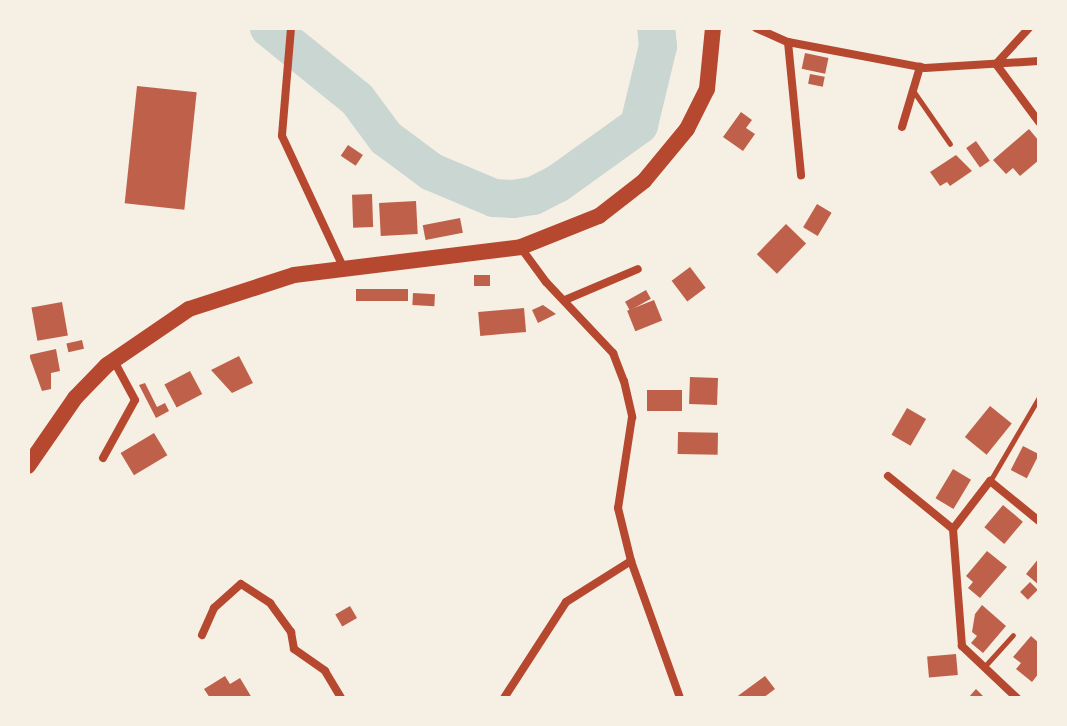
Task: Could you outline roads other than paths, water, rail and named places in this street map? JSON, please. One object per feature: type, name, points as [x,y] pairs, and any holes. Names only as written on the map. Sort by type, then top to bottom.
[{"type":"highway","points":[[28,466],[75,398],[114,360],[156,328],[227,293],[343,267],[521,247],[599,216],[644,181],[671,151],[707,89],[713,28]]},
{"type":"street","points":[[291,28],[282,136],[343,267]]},
{"type":"street","points":[[756,28],[788,42],[920,67],[1039,61]]},
{"type":"street","points":[[996,64],[1029,28]]},
{"type":"street","points":[[788,42],[801,175]]},
{"type":"street","points":[[996,64],[1039,122]]},
{"type":"street","points":[[902,127],[920,67]]},
{"type":"street","points":[[521,247],[613,353],[624,381],[632,417],[618,508],[631,561],[680,698]]},
{"type":"street","points":[[565,300],[638,269]]},
{"type":"street","points":[[103,458],[135,400],[114,360]]},
{"type":"street","points":[[888,476],[953,529]]},
{"type":"street","points":[[1017,698],[983,669],[958,634],[953,529],[990,481],[1039,521]]},
{"type":"street","points":[[504,698],[566,602],[631,561]]},
{"type":"street","points":[[202,635],[214,608],[241,584],[270,603],[291,632],[294,649],[325,671],[341,698]]},
{"type":"lane","points":[[913,91],[950,144]]},
{"type":"lane","points":[[990,481],[1039,397]]},
{"type":"lane","points":[[983,669],[1013,635]]},
{"type":"waterway","points":[[269,28],[357,99],[386,138],[432,172],[494,198],[513,199],[533,196],[557,184],[639,125],[658,46],[656,28]]}]
